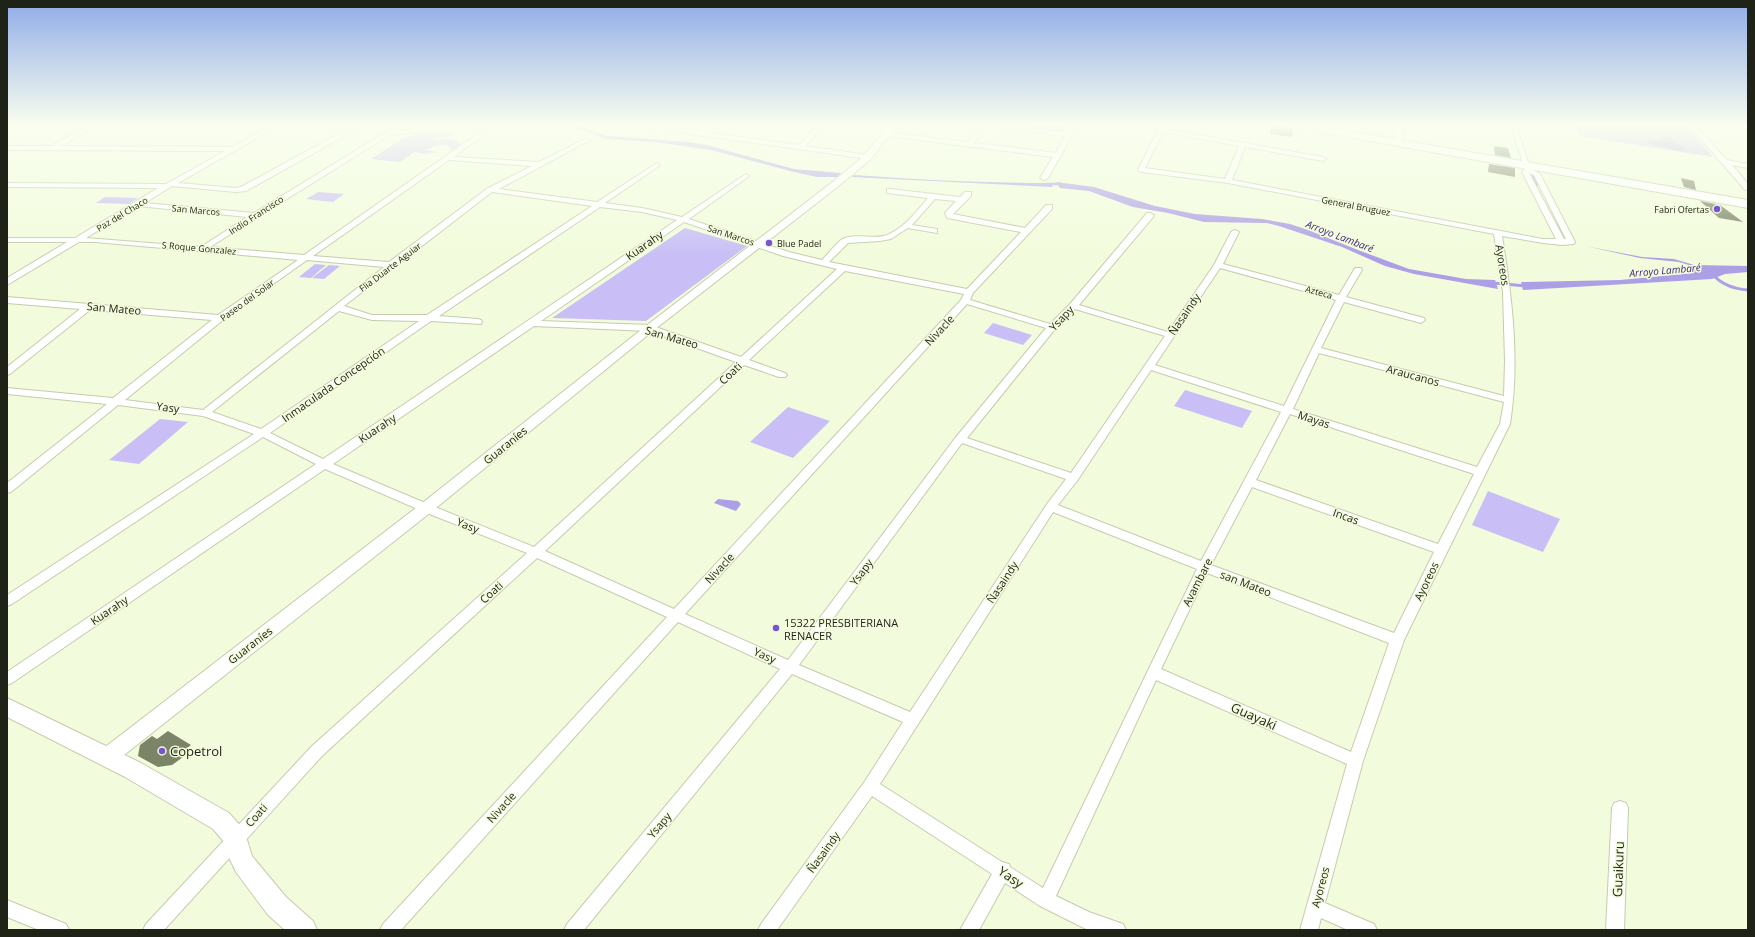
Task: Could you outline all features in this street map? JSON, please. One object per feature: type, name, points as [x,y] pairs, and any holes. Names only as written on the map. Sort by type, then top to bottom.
[{"type":"main road","points":[[1542,168],[1748,204]]},
{"type":"main road","points":[[1544,168],[1748,200]]},
{"type":"main road","points":[[7,707],[133,770],[221,822],[236,838],[238,851],[244,864],[278,906],[304,930]]},
{"type":"street","name":"Paz del Chaco","points":[[7,282],[199,168]]},
{"type":"street","points":[[7,185],[169,185],[236,190],[243,189],[282,168]]},
{"type":"street","name":"Indio Francisco","points":[[204,248],[331,168]]},
{"type":"street","name":"Paseo del Solar","points":[[7,489],[220,318],[432,168]]},
{"type":"street","name":"Flia Duarte Aguiar","points":[[205,413],[391,265],[491,190],[531,168]]},
{"type":"street","name":"Inmaculada Concepción","points":[[7,601],[262,433],[429,318],[653,168]]},
{"type":"street","name":"Guaraníes","points":[[107,757],[426,508],[650,328],[855,168]]},
{"type":"street","points":[[1044,178],[1050,168]]},
{"type":"street","name":"General Bruguez","points":[[1142,168],[1141,170],[1228,181],[1543,241],[1562,243],[1571,242],[1537,174],[1530,168]]},
{"type":"street","points":[[1228,181],[1233,168]]},
{"type":"street","points":[[1526,168],[1525,172],[1562,243]]},
{"type":"street","points":[[1729,168],[1748,188]]},
{"type":"street","name":"Kuarahy","points":[[7,679],[746,176]]},
{"type":"street","name":"San Marcos","points":[[491,190],[642,210],[682,219],[786,254],[967,297],[1052,327]]},
{"type":"street","points":[[890,191],[933,196],[966,197],[949,213],[950,216],[1026,230]]},
{"type":"street","points":[[824,263],[845,241],[881,239],[893,235],[907,226],[933,196]]},
{"type":"street","name":"San Marcos","points":[[137,204],[255,215]]},
{"type":"street","name":"Nivacle","points":[[389,930],[967,297],[1026,230],[1049,207]]},
{"type":"street","name":"Ysapy","points":[[572,930],[790,667],[960,439],[1052,327],[1073,306],[1150,215]]},
{"type":"street","points":[[907,226],[934,231]]},
{"type":"street","name":"Ñasaindy","points":[[767,930],[870,786],[1051,507],[1073,478],[1218,265],[1235,232]]},
{"type":"street","name":"Ayoreos","points":[[1309,930],[1314,907],[1355,761],[1397,640],[1505,424],[1509,400],[1510,361],[1507,292],[1498,233]]},
{"type":"street","name":"S Roque Gonzalez","points":[[7,240],[79,240],[204,248],[391,265]]},
{"type":"street","name":"Azteca","points":[[1218,265],[1421,320]]},
{"type":"street","name":"Coati","points":[[152,930],[317,751],[536,552],[844,268]]},
{"type":"street","name":"Avambare","points":[[1046,900],[1204,567],[1287,410],[1341,298],[1358,270]]},
{"type":"street","name":"San Mateo","points":[[7,300],[220,318]]},
{"type":"street","points":[[7,372],[89,306]]},
{"type":"street","points":[[1073,306],[1170,335]]},
{"type":"street","points":[[338,307],[354,315],[376,318],[429,318],[478,322]]},
{"type":"street","name":"San Mateo","points":[[532,323],[650,328],[782,375]]},
{"type":"street","name":"Araucanos","points":[[1317,350],[1509,400]]},
{"type":"street","name":"Mayas","points":[[1149,366],[1480,472]]},
{"type":"street","name":"Yasy","points":[[7,391],[160,406],[205,413],[262,433],[324,464],[426,508],[536,552],[790,667],[913,720]]},
{"type":"street","points":[[960,439],[1073,478]]},
{"type":"street","name":"Incas","points":[[1250,482],[1441,550]]},
{"type":"street","name":"san Mateo","points":[[1051,507],[1397,640]]},
{"type":"street","name":"Guayaki","points":[[1153,672],[1355,761]]},
{"type":"street","name":"Yasy","points":[[870,786],[1085,925],[1118,930]]},
{"type":"street","name":"Guaikuru","points":[[1615,930],[1620,808]]},
{"type":"street","points":[[970,930],[1002,870]]},
{"type":"street","points":[[1314,907],[1368,930]]},
{"type":"street","points":[[7,908],[60,930]]},
{"type":"shaded area","points":[[778,168],[841,173],[837,177],[817,177]]},
{"type":"shaded area","points":[[854,175],[952,181],[1050,183],[1053,187],[852,177]]},
{"type":"shaded area","points":[[1056,182],[1094,187],[1155,206],[1195,214],[1262,219],[1290,224],[1409,269],[1466,279],[1495,280],[1498,289],[1414,274],[1385,266],[1342,247],[1267,223],[1204,222],[1168,213],[1133,207],[1089,191],[1060,188]]},
{"type":"shaded area","points":[[318,192],[344,194],[333,202],[306,199]]},
{"type":"shaded area","points":[[105,197],[138,198],[129,204],[96,203]]},
{"type":"shaded area","points":[[685,228],[747,246],[646,321],[552,318]]},
{"type":"shaded area","points":[[1585,246],[1642,257],[1674,259],[1694,265],[1748,266],[1748,272],[1725,274],[1712,279],[1523,290],[1521,282],[1620,280],[1693,273],[1694,271],[1692,266],[1679,262],[1640,258]]},
{"type":"shaded area","points":[[315,264],[326,265],[311,278],[299,277]]},
{"type":"shaded area","points":[[329,265],[340,266],[324,279],[312,278]]},
{"type":"shaded area","points":[[993,323],[1032,335],[1023,345],[984,333]]},
{"type":"shaded area","points":[[1185,390],[1252,411],[1242,428],[1174,406]]},
{"type":"shaded area","points":[[788,407],[830,421],[793,458],[750,442]]},
{"type":"shaded area","points":[[160,419],[188,422],[139,464],[109,460]]},
{"type":"shaded area","points":[[1488,491],[1560,519],[1543,552],[1472,525]]},
{"type":"shaded area","points":[[718,499],[738,501],[741,504],[736,511],[714,503]]},
{"type":"building","points":[[1489,168],[1515,168],[1515,177],[1488,172]]},
{"type":"building","points":[[1681,178],[1694,181],[1696,190],[1684,187]]},
{"type":"building","name":"Fabri Ofertas","points":[[1700,201],[1720,205],[1743,222],[1719,218]]},
{"type":"building","name":"Copetrol","points":[[168,731],[191,745],[181,753],[183,757],[172,765],[158,767],[138,756],[140,745],[152,736],[157,739]]},
{"type":"waterway","points":[[1531,173],[1537,185]]},
{"type":"waterway","name":"Arroyo Lambaré","points":[[1047,184],[1061,184]]},
{"type":"waterway","points":[[1712,274],[1728,286],[1748,290]]},
{"type":"waterway","name":"Arroyo Lambaré","points":[[1493,283],[1526,286]]},
{"type":"place","name":"Fabri Ofertas","points":[[1717,209]]},
{"type":"place","name":"Blue Padel","points":[[769,243]]},
{"type":"place","name":"15322 PRESBITERIANA RENACER","points":[[776,628]]},
{"type":"place","name":"Copetrol","points":[[162,751]]}]
